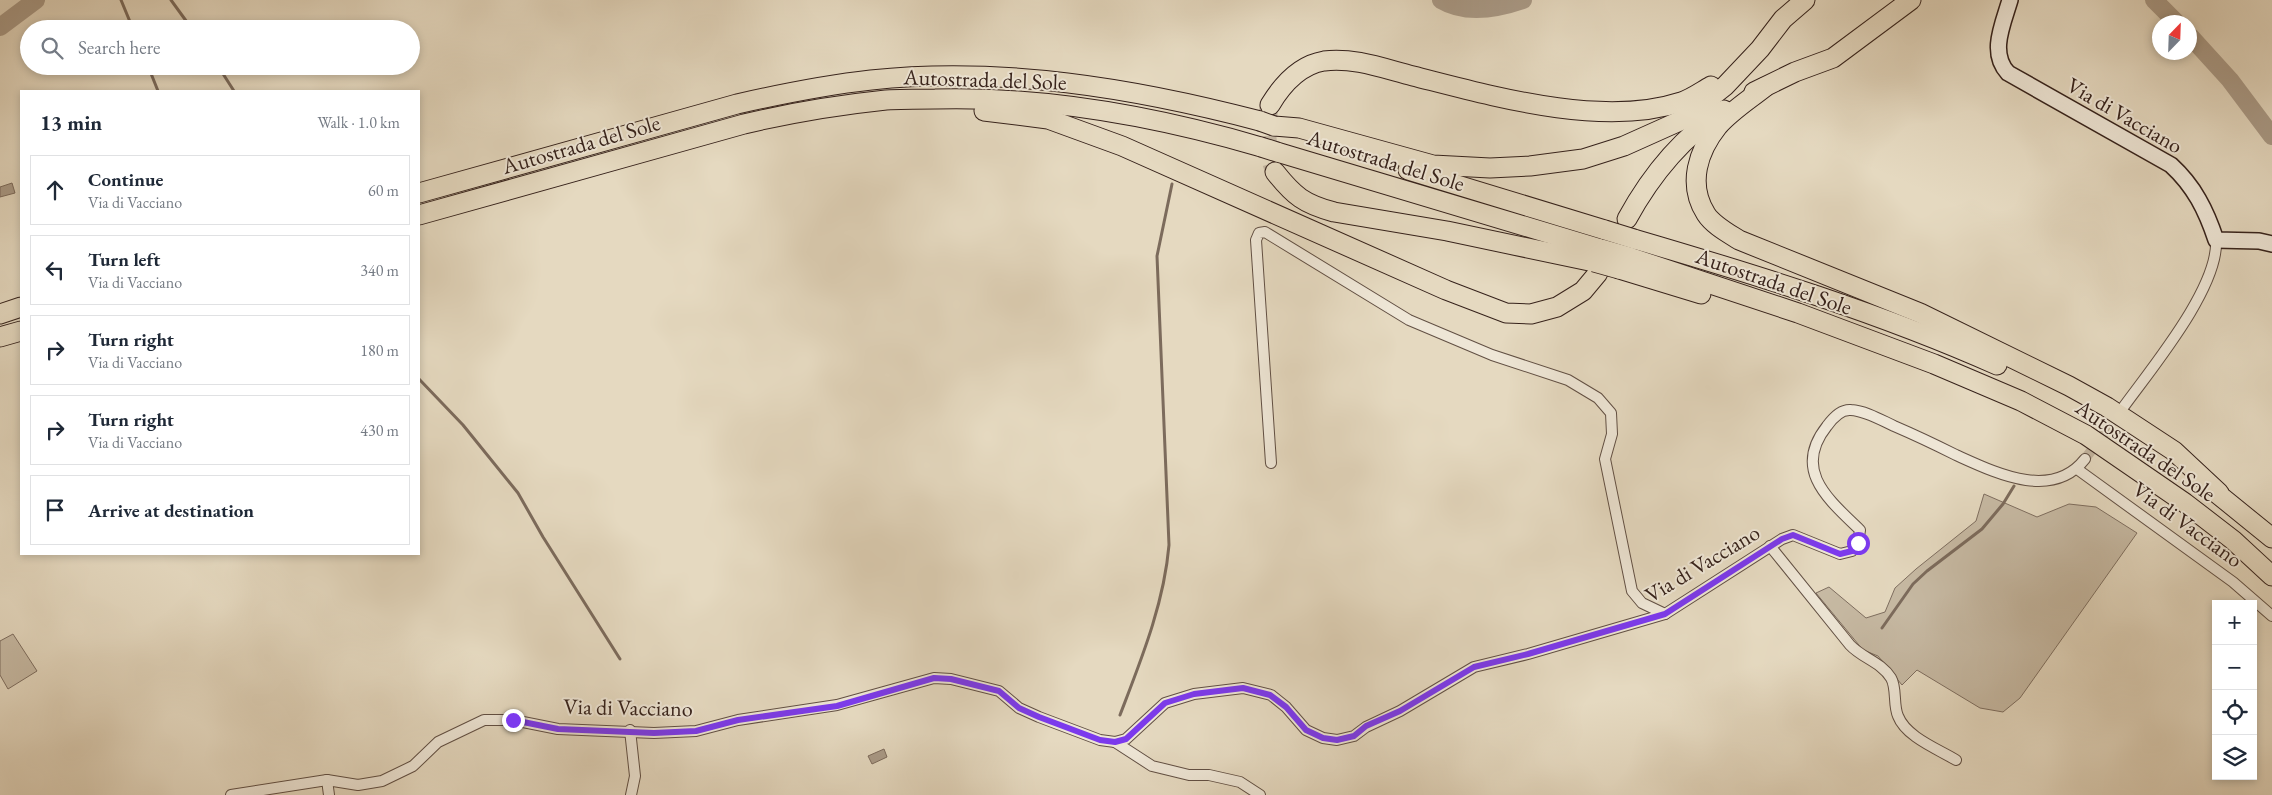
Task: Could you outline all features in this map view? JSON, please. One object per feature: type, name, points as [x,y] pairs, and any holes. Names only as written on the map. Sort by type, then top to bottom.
[{"type":"highway","points":[[1267,124],[1299,128],[1433,165],[1490,168],[1530,166],[1583,158],[1624,146],[1682,120],[1726,86],[1760,49],[1783,19],[1805,0]]},
{"type":"highway","points":[[1627,219],[1657,172],[1680,144],[1711,118],[1745,96],[1832,58],[1870,32],[1911,0]]},
{"type":"highway","points":[[1270,104],[1278,90],[1288,80],[1303,70],[1323,62],[1348,60],[1548,107],[1602,111],[1649,109],[1682,102],[1711,86],[1760,49]]},
{"type":"highway","name":"Autostrada del Sole","points":[[420,193],[737,104],[787,93],[872,80],[978,76],[1062,82],[1193,104],[1267,124],[1430,177],[1605,230],[1627,255],[1798,312],[1934,364],[2021,400],[2086,435],[2185,503],[2233,540],[2272,576]]},
{"type":"highway","points":[[1765,87],[1718,126],[1703,148],[1695,171],[1698,192],[1706,214],[1724,231],[1739,240],[1920,313],[2069,386],[2107,407],[2174,451],[2218,493]]},
{"type":"highway","name":"Autostrada del Sole","points":[[420,215],[744,124],[833,107],[888,100],[979,98],[1059,104],[1128,115],[1213,133],[1269,150],[1598,261],[1627,255],[1781,284],[1887,321],[1991,362],[2052,389],[2095,412],[2139,438],[2218,493],[2272,538]]},
{"type":"highway","points":[[833,107],[973,110],[1028,115],[1065,124],[1122,146],[1454,294],[1506,313],[1531,314],[1557,307],[1573,299],[1598,261],[1438,229],[1334,212],[1317,207],[1297,197],[1275,172]]},
{"type":"highway","points":[[0,314],[20,308]]},
{"type":"highway","points":[[0,337],[20,331]]},
{"type":"street","name":"Via di Vacciano","points":[[2010,0],[1999,44],[1999,58],[2008,74],[2171,165],[2191,185],[2206,213],[2216,240]]},
{"type":"street","points":[[1271,463],[1256,240],[1259,233],[1265,232],[1409,320],[1492,355],[1568,380],[1598,398],[1611,413],[1612,434],[1605,459],[1632,591],[1642,603],[1665,614]]},
{"type":"street","points":[[2122,409],[2190,312],[2203,289],[2216,248],[2216,240],[2259,241],[2272,244]]},
{"type":"street","name":"Via di Vacciano","points":[[231,795],[327,780],[358,785],[382,781],[413,766],[438,742],[484,720],[513,720],[558,729],[630,730],[654,733],[696,731],[738,720],[837,706],[934,678],[951,679],[999,691],[1019,708],[1039,717],[1100,740],[1115,742],[1126,739],[1165,703],[1194,694],[1243,688],[1270,695],[1286,707],[1306,730],[1323,738],[1337,740],[1354,736],[1366,726],[1400,711],[1474,667],[1528,654],[1665,614],[1770,546],[1793,535],[1840,554],[1852,551],[1858,543],[1860,530],[1818,484],[1811,466],[1818,438],[1835,416],[1850,410],[1876,418],[1990,470],[2014,478],[2045,481],[2062,478],[2077,469],[2086,459]]},
{"type":"street","name":"Via di Vacciano","points":[[2077,469],[2233,582],[2272,616]]},
{"type":"street","points":[[1770,546],[1850,645],[1859,654],[1880,664],[1892,680],[1898,716],[1904,727],[1956,760]]},
{"type":"street","points":[[630,730],[635,776],[631,795]]},
{"type":"street","name":"Via di Vacciano","points":[[1115,742],[1152,766],[1240,782],[1260,795]]},
{"type":"street","points":[[327,780],[329,795]]},
{"type":"shaded area","points":[[12,183],[15,193],[0,197],[0,187]]},
{"type":"shaded area","points":[[1984,494],[2037,517],[2069,504],[2096,507],[2137,533],[2020,698],[2003,712],[1980,708],[1917,670],[1902,685],[1878,656],[1863,650],[1816,593],[1829,587],[1866,618],[1885,612],[1895,588],[1976,521]]},
{"type":"shaded area","points":[[13,634],[37,671],[8,689],[0,675],[0,641]]},
{"type":"shaded area","points":[[884,749],[887,757],[872,764],[868,756]]},
{"type":"waterway","points":[[0,27],[36,0]]},
{"type":"waterway","points":[[121,0],[129,20]]},
{"type":"waterway","points":[[171,0],[185,20]]},
{"type":"waterway","points":[[1441,0],[1451,5],[1471,9],[1492,8],[1523,0]]},
{"type":"waterway","points":[[2154,0],[2169,15]]},
{"type":"waterway","points":[[2197,44],[2230,80],[2272,136]]},
{"type":"waterway","points":[[152,75],[158,90]]},
{"type":"waterway","points":[[224,75],[233,90]]},
{"type":"waterway","points":[[1120,715],[1157,610],[1169,545],[1157,256],[1172,184]]},
{"type":"waterway","points":[[420,380],[463,425],[518,493],[543,537],[620,659]]},
{"type":"waterway","points":[[1882,628],[1913,584],[1982,529],[2003,504],[2014,486]]},
{"type":"tunnel","points":[[1269,108],[1267,140],[1275,172]]},
{"type":"tunnel","points":[[2085,459],[2120,412]]},
{"type":"route","points":[[513,720],[558,729],[630,730],[654,733],[696,731],[738,720],[837,706],[934,678],[951,679],[999,691],[1019,708],[1039,717],[1100,740],[1115,742],[1126,739],[1165,703],[1194,694],[1243,688],[1270,695],[1286,707],[1306,730],[1323,738],[1337,740],[1354,736],[1366,726],[1400,711],[1474,667],[1528,654],[1665,614],[1782,539],[1793,535],[1840,554],[1852,551],[1858,543]]}]
